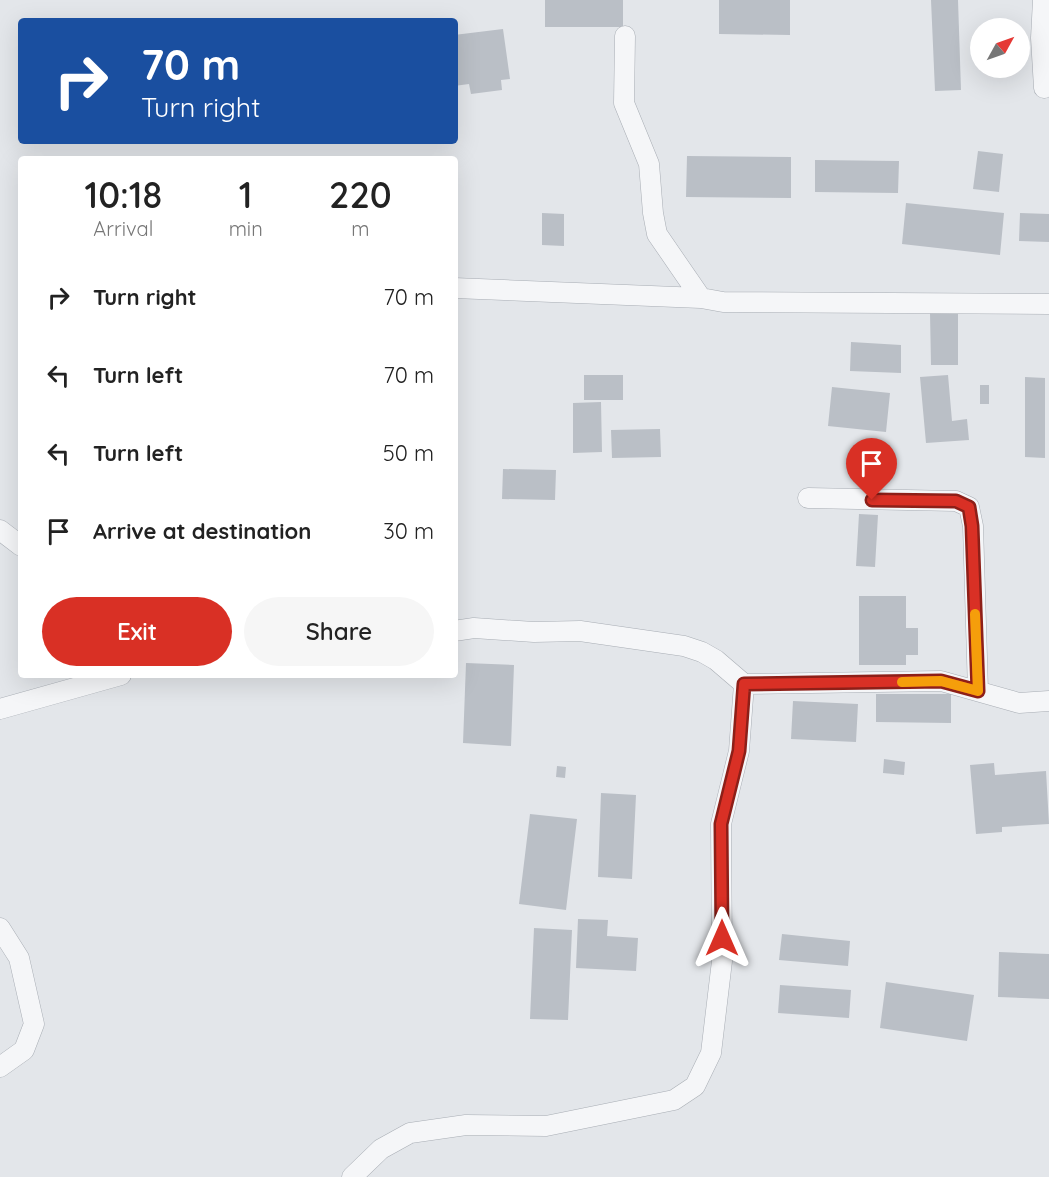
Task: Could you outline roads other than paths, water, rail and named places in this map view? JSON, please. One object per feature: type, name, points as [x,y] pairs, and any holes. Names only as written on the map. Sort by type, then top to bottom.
[{"type":"street","points":[[1043,0],[1041,38],[1044,88]]},
{"type":"street","points":[[625,36],[624,103],[649,164],[652,213],[657,234],[701,298]]},
{"type":"street","points":[[458,288],[701,298],[723,302],[1049,304]]},
{"type":"street","points":[[808,498],[956,501],[969,507],[972,526],[978,691]]},
{"type":"street","points":[[0,530],[18,544]]},
{"type":"street","points":[[458,630],[474,628],[534,632],[580,631],[684,646],[716,660],[744,684],[941,681],[1019,703],[1049,701]]},
{"type":"street","points":[[0,709],[110,678]]},
{"type":"street","points":[[352,1177],[381,1149],[410,1133],[466,1125],[546,1126],[674,1100],[695,1086],[711,1053],[722,961],[721,824],[739,751],[744,684]]},
{"type":"street","points":[[0,928],[19,958],[34,1024],[24,1050],[0,1067]]}]
